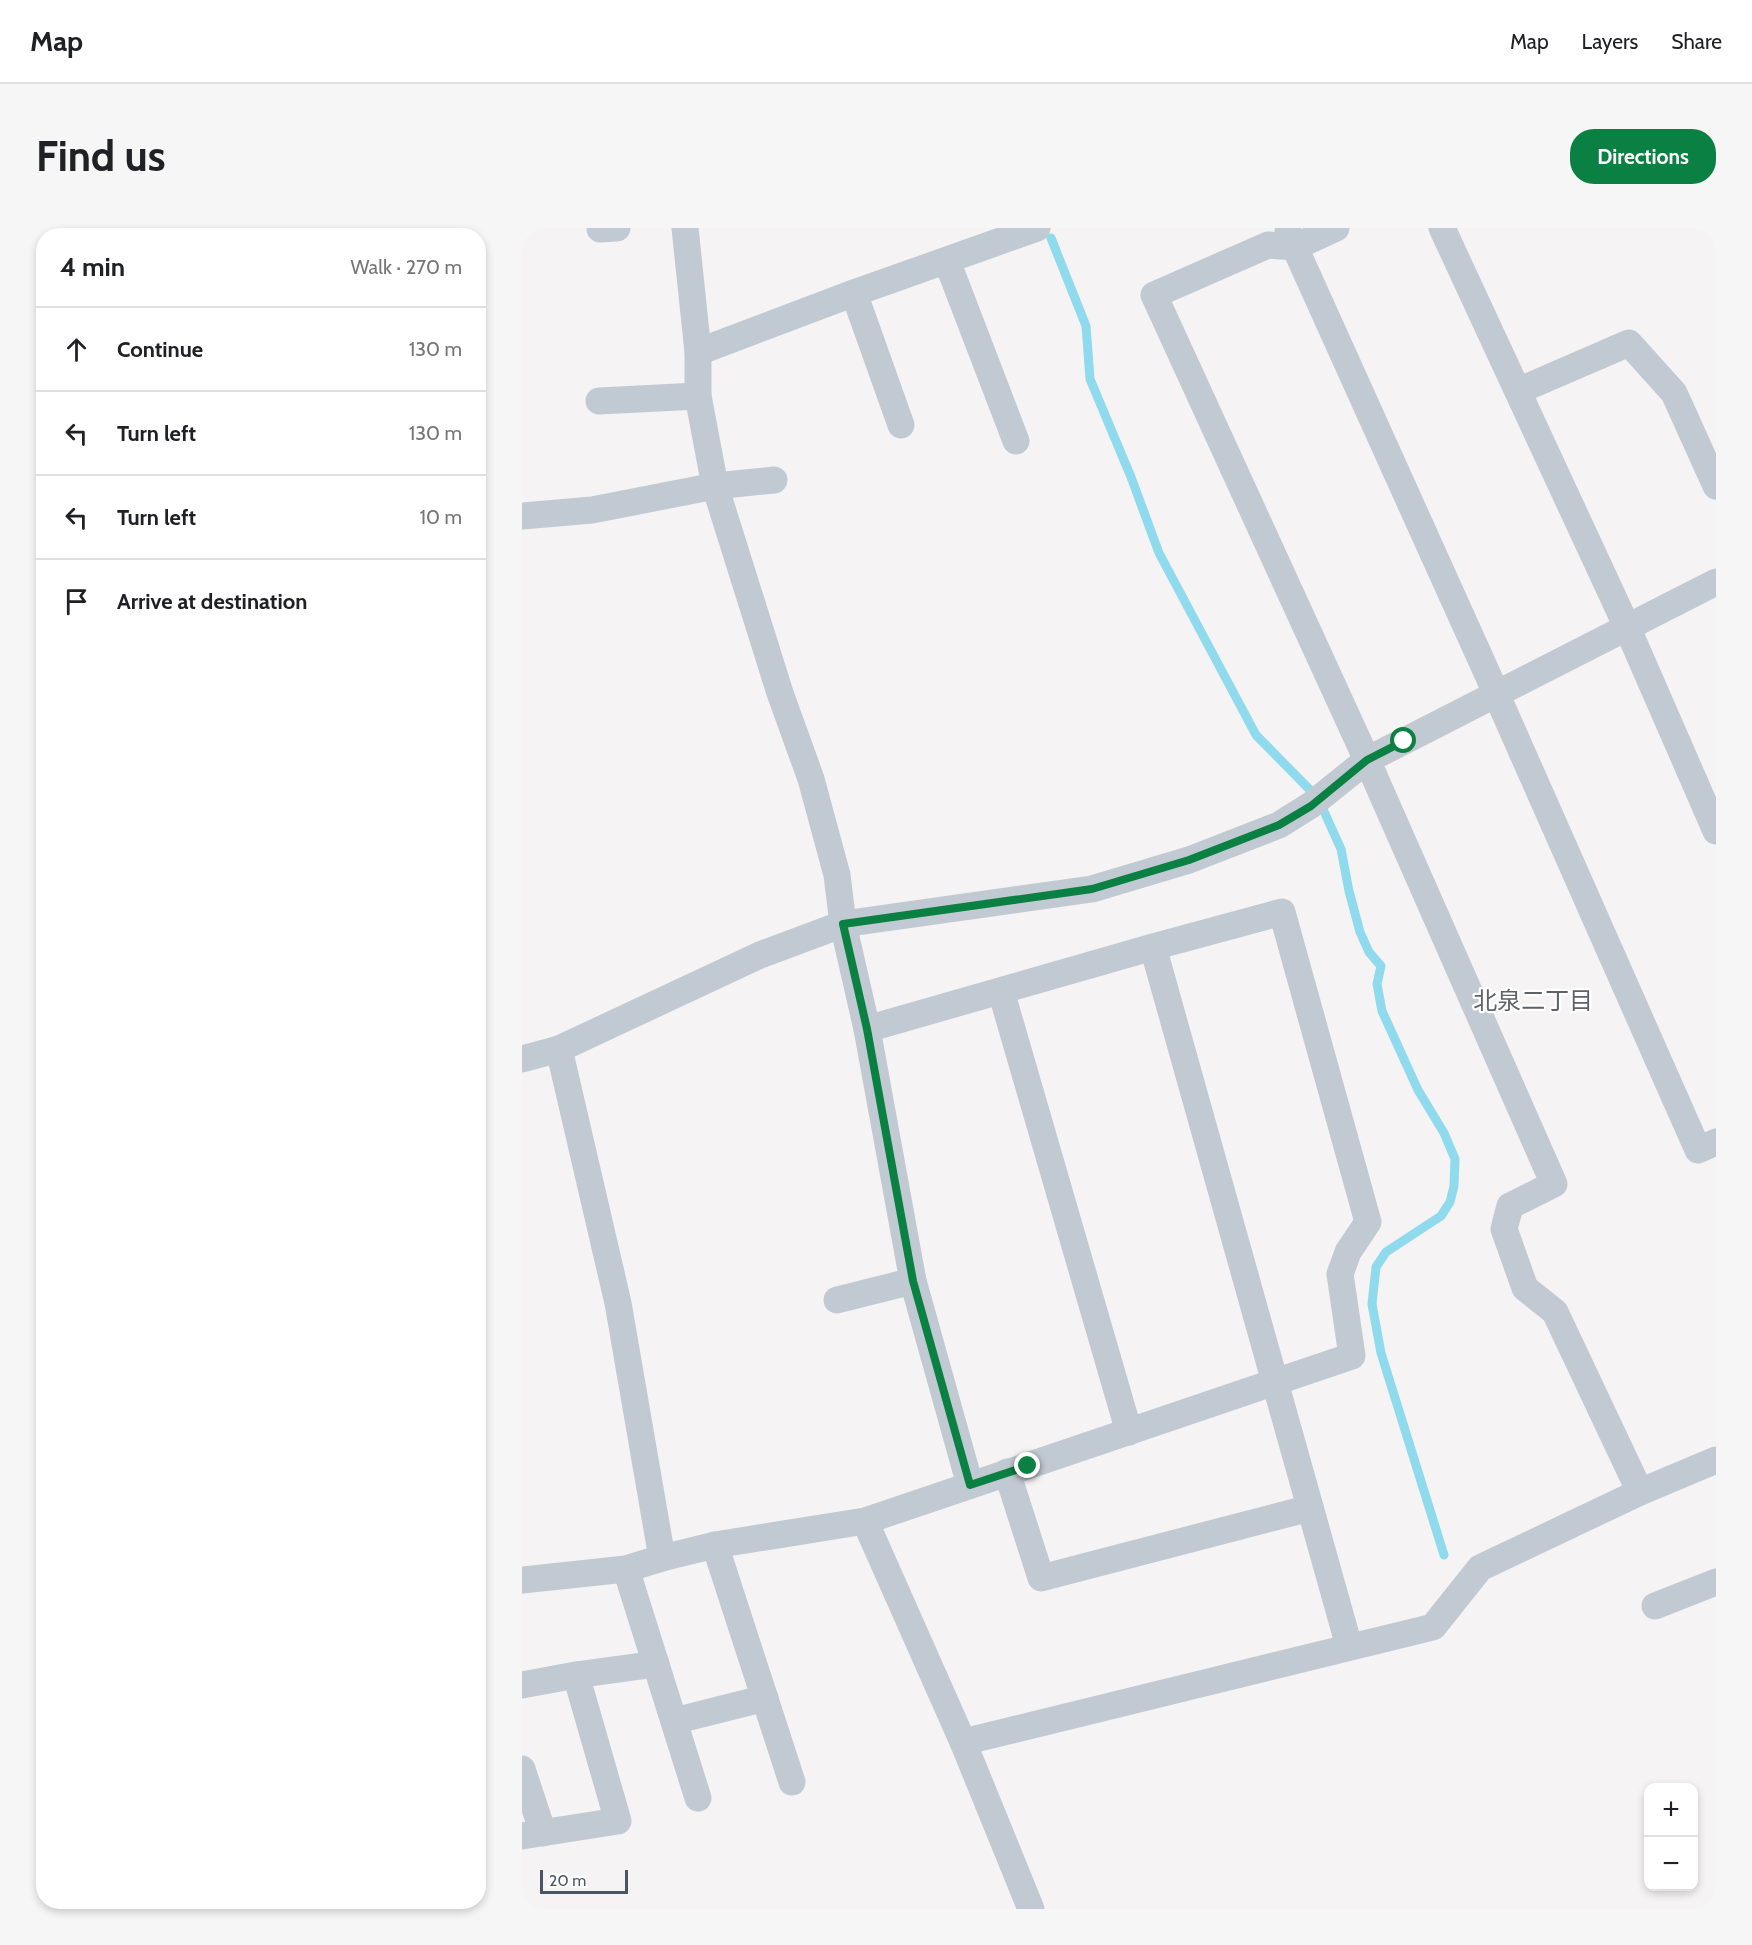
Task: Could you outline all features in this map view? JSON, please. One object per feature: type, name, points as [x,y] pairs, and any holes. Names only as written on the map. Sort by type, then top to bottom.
[{"type":"street","points":[[685,228],[698,352],[698,396],[715,486],[780,693],[811,779],[837,875],[843,924],[867,1029],[913,1281],[970,1485]]},
{"type":"street","points":[[698,352],[854,293],[1037,228]]},
{"type":"street","points":[[1336,228],[1291,237],[1269,245],[1154,295],[1367,760],[1554,1184],[1510,1206],[1504,1229],[1525,1288],[1555,1312],[1640,1492]]},
{"type":"street","points":[[1442,228],[1627,627],[1716,831]]},
{"type":"street","points":[[1291,237],[1698,1150],[1716,1142]]},
{"type":"street","points":[[947,261],[1016,441]]},
{"type":"street","points":[[854,293],[901,424]]},
{"type":"street","points":[[1518,391],[1629,343],[1674,393],[1716,486]]},
{"type":"street","points":[[598,401],[698,396]]},
{"type":"street","points":[[522,516],[592,510],[715,486],[774,480]]},
{"type":"street","points":[[522,1059],[559,1049],[760,955],[843,924],[1092,889],[1189,860],[1279,825],[1311,806],[1367,760],[1716,582]]},
{"type":"street","points":[[522,1580],[626,1569],[715,1545],[865,1521],[1352,1356],[1341,1274],[1348,1252],[1368,1222],[1282,912],[867,1029]]},
{"type":"street","points":[[1153,947],[1349,1646]]},
{"type":"street","points":[[1001,991],[1129,1432]]},
{"type":"street","points":[[559,1049],[618,1303],[662,1558]]},
{"type":"street","points":[[837,1300],[913,1281]]},
{"type":"street","points":[[963,1742],[1433,1627],[1480,1568],[1640,1492],[1716,1460]]},
{"type":"street","points":[[1007,1472],[1041,1578],[1310,1508]]},
{"type":"street","points":[[865,1521],[963,1742],[1031,1909]]},
{"type":"street","points":[[715,1545],[792,1782]]},
{"type":"street","points":[[626,1569],[698,1798]]},
{"type":"street","points":[[1655,1606],[1716,1582]]},
{"type":"street","points":[[522,1685],[656,1664]]},
{"type":"street","points":[[522,1769],[532,1835],[618,1821],[576,1675]]},
{"type":"street","points":[[674,1720],[765,1698]]},
{"type":"waterway","points":[[1051,238],[1086,326],[1090,379],[1131,477],[1159,553],[1256,735],[1314,794]]},
{"type":"waterway","points":[[1322,807],[1341,849],[1360,932],[1369,952],[1381,966],[1377,984],[1382,1011],[1418,1090],[1444,1133],[1455,1159],[1454,1186],[1450,1202],[1441,1216],[1386,1252],[1376,1267],[1372,1304],[1381,1353],[1444,1555]]},
{"type":"district","name":"北泉二丁目","points":[[1533,1001]]},
{"type":"route","points":[[1028,1466],[970,1485],[913,1281],[867,1029],[843,924],[1092,889],[1189,860],[1279,825],[1311,806],[1367,760],[1404,741]]}]
